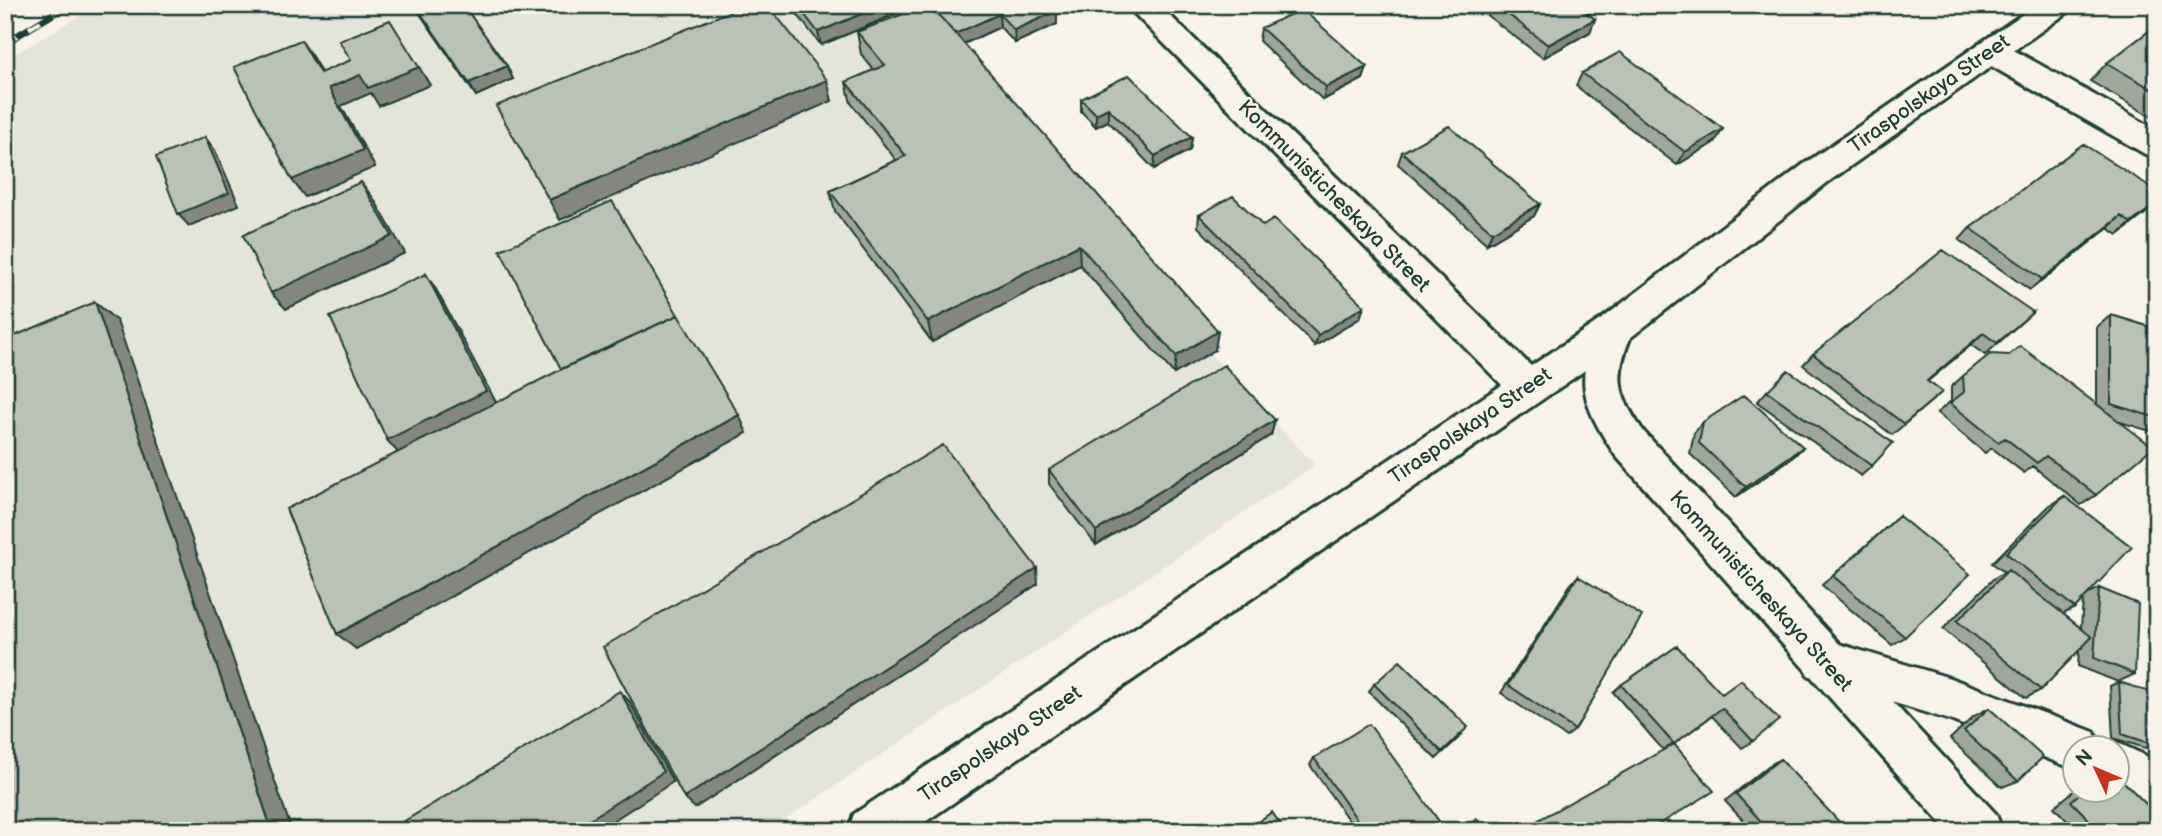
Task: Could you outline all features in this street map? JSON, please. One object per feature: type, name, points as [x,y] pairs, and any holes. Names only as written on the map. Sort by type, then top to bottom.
[{"type":"street","name":"Kommunisticheskaya Street","points":[[1141,5],[1528,387]]},
{"type":"street","name":"Tiraspolskaya Street","points":[[871,831],[1616,329],[1816,173],[2057,5]]},
{"type":"street","points":[[1990,51],[2157,145]]},
{"type":"street","name":"Kommunisticheskaya Street","points":[[1616,329],[1600,362],[1604,406],[1630,444],[1979,831]]},
{"type":"street","points":[[1823,660],[1950,699],[2060,741]]},
{"type":"street","points":[[2130,772],[2157,785]]},
{"type":"shaded area","points":[[98,5],[882,5],[1315,465],[768,831],[5,831],[5,60]]},
{"type":"building","points":[[415,5],[463,5],[507,66],[469,83]]},
{"type":"building","points":[[746,5],[768,5],[827,80],[549,200],[496,106]]},
{"type":"building","points":[[797,5],[883,5],[818,32]]},
{"type":"building","points":[[930,5],[1218,331],[1176,356],[1079,245],[928,322],[830,191],[906,156],[846,82],[885,65],[857,32]]},
{"type":"building","points":[[949,5],[1051,5],[1057,11],[1014,30],[999,14],[955,34],[935,11]]},
{"type":"building","points":[[1496,5],[1576,5],[1595,19],[1548,45]]},
{"type":"building","points":[[1302,9],[1367,67],[1326,87],[1261,28]]},
{"type":"building","points":[[390,20],[419,67],[368,88],[360,75],[329,88],[363,150],[292,180],[234,67],[301,40],[320,73],[351,60],[339,41]]},
{"type":"building","points":[[2157,25],[2157,92],[2107,63]]},
{"type":"building","points":[[1620,52],[1723,129],[1685,152],[1582,73]]},
{"type":"building","points":[[1129,75],[1192,137],[1155,156],[1108,108],[1096,114],[1081,99]]},
{"type":"building","points":[[1449,126],[1540,204],[1492,232],[1402,152]]},
{"type":"building","points":[[205,137],[229,193],[178,214],[156,157]]},
{"type":"building","points":[[2083,144],[2157,191],[2157,203],[2131,223],[2121,216],[2042,279],[1970,228]]},
{"type":"building","points":[[361,182],[392,236],[271,293],[243,235]]},
{"type":"building","points":[[1233,196],[1263,226],[1274,219],[1364,306],[1318,335],[1199,215]]},
{"type":"building","points":[[612,201],[678,315],[561,369],[500,250]]},
{"type":"building","points":[[1943,250],[2033,312],[1997,343],[1983,333],[1927,381],[1942,392],[1904,424],[1813,354]]},
{"type":"building","points":[[426,274],[486,391],[387,440],[330,317]]},
{"type":"building","points":[[95,302],[272,831],[5,831],[5,340]]},
{"type":"building","points":[[678,315],[739,415],[337,634],[286,509],[560,370]]},
{"type":"building","points":[[2111,315],[2157,329],[2157,418],[2111,404]]},
{"type":"building","points":[[2020,346],[2153,447],[2096,495],[2046,456],[2037,463],[2005,438],[1998,442],[1950,403],[1964,392],[1963,376],[1990,354],[2009,355]]},
{"type":"building","points":[[1224,365],[1275,420],[1096,531],[1049,470]]},
{"type":"building","points":[[1788,370],[1893,443],[1872,466],[1767,391]]},
{"type":"building","points":[[1744,395],[1803,447],[1746,487],[1699,443],[1703,422]]},
{"type":"building","points":[[943,445],[1037,568],[684,798],[603,647]]},
{"type":"building","points":[[2064,496],[2132,547],[2075,608],[2006,553]]},
{"type":"building","points":[[1899,516],[1970,574],[1905,637],[1833,576]]},
{"type":"building","points":[[2008,570],[2092,637],[2041,690],[1957,621]]},
{"type":"building","points":[[1578,576],[1642,616],[1575,730],[1508,685]]},
{"type":"building","points":[[2099,588],[2138,604],[2135,674],[2094,658]]},
{"type":"building","points":[[1677,646],[1722,694],[1741,680],[1779,720],[1753,741],[1722,708],[1674,744],[1621,685]]},
{"type":"building","points":[[1400,661],[1468,727],[1442,752],[1374,684]]},
{"type":"building","points":[[2119,682],[2150,692],[2155,745],[2130,737],[2130,734],[2122,734]]},
{"type":"building","points":[[620,691],[663,772],[572,831],[401,831],[398,825]]},
{"type":"building","points":[[1989,708],[2043,757],[2018,781],[1964,731]]},
{"type":"building","points":[[1369,724],[1446,831],[1365,831],[1314,758]]},
{"type":"building","points":[[1674,744],[1714,791],[1648,831],[1519,831]]},
{"type":"building","points":[[1780,759],[1845,828],[1841,831],[1770,831],[1736,794]]},
{"type":"building","points":[[2130,788],[2157,815],[2157,831],[2100,831],[2074,804],[2130,804]]},
{"type":"building","points":[[1272,812],[1285,831],[1245,831]]},
{"type":"building","points":[[1477,819],[1486,831],[1460,831]]},
{"type":"railway","points":[[5,43],[68,5]]}]
